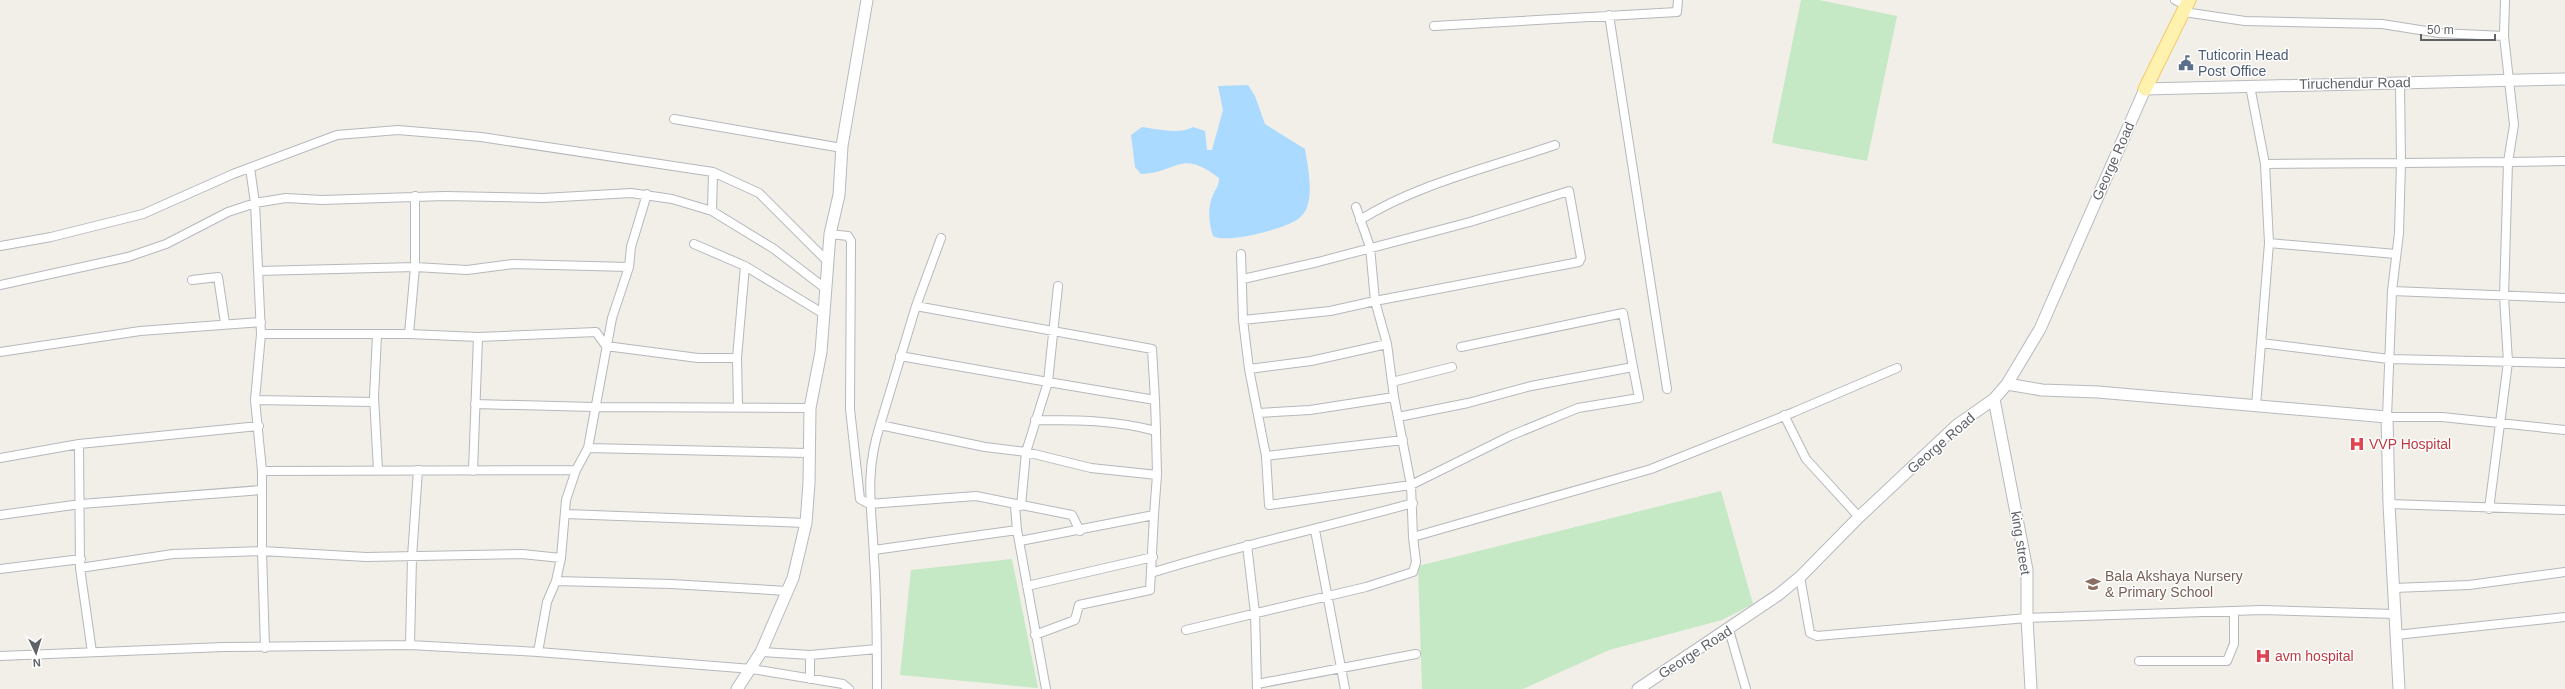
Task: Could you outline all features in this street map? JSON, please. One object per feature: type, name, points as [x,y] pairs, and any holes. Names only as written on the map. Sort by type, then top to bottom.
[{"type":"main road","points":[[2145,89],[2187,6]]},
{"type":"street","points":[[738,689],[752,669],[761,652],[793,578],[806,523],[809,483],[808,453],[810,408],[821,352],[830,234],[839,194],[842,148],[867,0]]},
{"type":"street","points":[[1434,26],[1677,12],[1678,0]]},
{"type":"street","points":[[2175,0],[2187,6],[2245,21],[2382,24],[2439,33],[2504,36]]},
{"type":"street","points":[[2489,509],[2508,362],[2504,296],[2508,162],[2514,125],[2504,36],[2505,0]]},
{"type":"street","points":[[1609,16],[1667,389]]},
{"type":"street","name":"Tiruchendur Road","points":[[2145,89],[2565,79]]},
{"type":"street","points":[[2399,689],[2389,504],[2387,417],[2392,291],[2396,254],[2401,163],[2400,82]]},
{"type":"street","points":[[2250,86],[2265,164],[2268,243],[2256,406]]},
{"type":"street","name":"George Road","points":[[1638,689],[1729,630],[1800,577],[1859,517],[1957,425],[1994,399],[2007,384],[2040,329],[2145,89]]},
{"type":"street","points":[[674,119],[842,148]]},
{"type":"street","points":[[0,246],[51,237],[144,214],[250,168],[336,135],[398,130],[482,137],[713,172],[759,193],[828,262]]},
{"type":"street","points":[[1360,220],[1379,208],[1414,192],[1555,146]]},
{"type":"street","points":[[2265,164],[2565,161]]},
{"type":"street","points":[[250,168],[255,203],[261,322],[255,400],[259,426],[262,471],[262,551],[265,648]]},
{"type":"street","points":[[712,211],[713,172]]},
{"type":"street","points":[[1243,279],[1318,262],[1370,247],[1470,222],[1569,191],[1581,258],[1579,262],[1330,311],[1243,320]]},
{"type":"street","points":[[0,285],[128,257],[166,244],[228,212],[255,203],[286,198],[322,200],[415,196],[543,198],[647,194],[712,211],[774,249],[826,289]]},
{"type":"street","points":[[538,652],[547,602],[556,581],[561,558],[566,514],[566,500],[576,470],[588,448],[594,407],[603,377],[606,346],[629,268],[631,247],[647,194]]},
{"type":"street","points":[[409,334],[415,267],[415,196]]},
{"type":"street","points":[[1186,630],[1326,596],[1413,572],[1416,562],[1413,537],[1413,503],[1411,485],[1394,397],[1387,344],[1375,302],[1370,247],[1356,207]]},
{"type":"street","points":[[830,234],[848,236],[851,241],[850,410],[860,499],[869,504],[976,496],[1018,506],[1072,515],[1080,531]]},
{"type":"street","points":[[877,689],[874,550],[869,504],[872,450],[916,306],[941,238]]},
{"type":"street","points":[[2268,243],[2396,254]]},
{"type":"street","points":[[694,244],[745,266],[824,314]]},
{"type":"street","points":[[1241,254],[1243,279],[1243,320],[1249,369],[1266,456],[1269,505],[1411,485],[1510,436],[1578,408],[1639,398],[1623,313],[1461,347]]},
{"type":"street","points":[[258,271],[415,267],[467,270],[513,264],[629,268]]},
{"type":"street","points":[[738,407],[737,358],[745,266]]},
{"type":"street","points":[[192,280],[218,277],[225,323]]},
{"type":"street","points":[[1046,689],[1035,635],[1018,530],[1018,506],[1026,452],[1048,382],[1052,331],[1058,286]]},
{"type":"street","points":[[2392,291],[2565,298]]},
{"type":"street","points":[[916,306],[1152,349],[1157,475],[1150,590],[1079,605],[1075,620],[1035,635]]},
{"type":"street","points":[[0,352],[140,331],[225,323],[261,322]]},
{"type":"street","points":[[261,334],[409,334],[478,337],[596,332],[606,346],[698,358],[737,358]]},
{"type":"street","points":[[377,335],[374,402],[378,470]]},
{"type":"street","points":[[473,471],[478,337]]},
{"type":"street","points":[[2261,343],[2389,359],[2565,363]]},
{"type":"street","points":[[1249,369],[1311,361],[1387,344]]},
{"type":"street","points":[[900,356],[1155,400]]},
{"type":"street","points":[[1392,382],[1452,367]]},
{"type":"street","points":[[1398,417],[1468,403],[1530,386],[1633,368]]},
{"type":"street","points":[[1413,537],[1651,469],[1896,368]]},
{"type":"street","points":[[2007,384],[2042,390],[2098,392],[2387,417],[2442,417],[2565,430]]},
{"type":"street","points":[[1258,413],[1310,410],[1394,397]]},
{"type":"street","name":"king street","points":[[1994,399],[2027,570],[2027,618],[2031,689]]},
{"type":"street","points":[[255,400],[374,402]]},
{"type":"street","points":[[476,404],[594,407],[810,408]]},
{"type":"street","points":[[1784,415],[1806,459],[1859,517]]},
{"type":"street","points":[[1035,420],[1096,419],[1125,423],[1156,431]]},
{"type":"street","points":[[880,425],[985,447],[1026,452],[1091,468],[1157,475]]},
{"type":"street","points":[[0,458],[79,444],[259,426]]},
{"type":"street","points":[[1266,456],[1403,440]]},
{"type":"street","points":[[79,444],[81,564],[92,652]]},
{"type":"street","points":[[588,448],[808,453]]},
{"type":"street","points":[[410,645],[412,557],[418,470]]},
{"type":"street","points":[[262,471],[576,470]]},
{"type":"street","points":[[0,515],[81,504],[261,490]]},
{"type":"street","points":[[1151,573],[1247,545],[1315,530],[1413,503]]},
{"type":"street","points":[[2389,504],[2489,509],[2565,510]]},
{"type":"street","points":[[566,514],[806,523]]},
{"type":"street","points":[[1020,541],[1080,531],[1154,515]]},
{"type":"street","points":[[874,550],[1018,530]]},
{"type":"street","points":[[1315,530],[1326,596],[1345,689]]},
{"type":"street","points":[[1247,545],[1254,614],[1257,687],[1416,654]]},
{"type":"street","points":[[0,569],[81,564],[173,554],[262,551],[304,554],[412,557],[522,554],[561,558]]},
{"type":"street","points":[[1027,586],[1153,557]]},
{"type":"street","points":[[2394,588],[2484,583],[2565,572]]},
{"type":"street","points":[[1800,577],[1810,633],[1817,636],[2027,618],[2234,611],[2395,614]]},
{"type":"street","points":[[556,581],[671,584],[787,591]]},
{"type":"street","points":[[2140,661],[2228,661],[2234,644],[2234,611]]},
{"type":"street","points":[[2396,635],[2565,617]]},
{"type":"street","points":[[1729,630],[1746,689]]},
{"type":"street","points":[[0,656],[224,647],[265,648],[410,645],[538,652],[752,669],[810,680],[843,684],[849,689]]},
{"type":"street","points":[[761,652],[810,655],[877,649]]},
{"type":"street","points":[[810,655],[810,680]]},
{"type":"green space","points":[[1801,0],[1819,0],[1897,16],[1867,161],[1772,143]]},
{"type":"green space","points":[[1721,491],[1753,604],[1722,620],[1609,650],[1523,689],[1422,689],[1418,566]]},
{"type":"green space","points":[[1012,559],[1038,688],[900,675],[911,570]]},
{"type":"water","points":[[1248,85],[1255,96],[1265,124],[1305,149],[1309,178],[1309,200],[1303,214],[1291,223],[1269,231],[1242,237],[1220,238],[1213,236],[1209,216],[1211,200],[1218,185],[1219,178],[1206,169],[1187,163],[1179,164],[1153,173],[1141,174],[1135,167],[1131,135],[1142,127],[1181,131],[1193,127],[1205,131],[1207,150],[1212,150],[1223,110],[1218,86]]},
{"type":"place","name":"Tuticorin Head Post Office","points":[[2186,63]]},
{"type":"place","name":"VVP Hospital","points":[[2357,444]]},
{"type":"place","name":"Bala Akshaya Nursery & Primary School","points":[[2093,584]]},
{"type":"place","name":"avm hospital","points":[[2263,656]]}]
